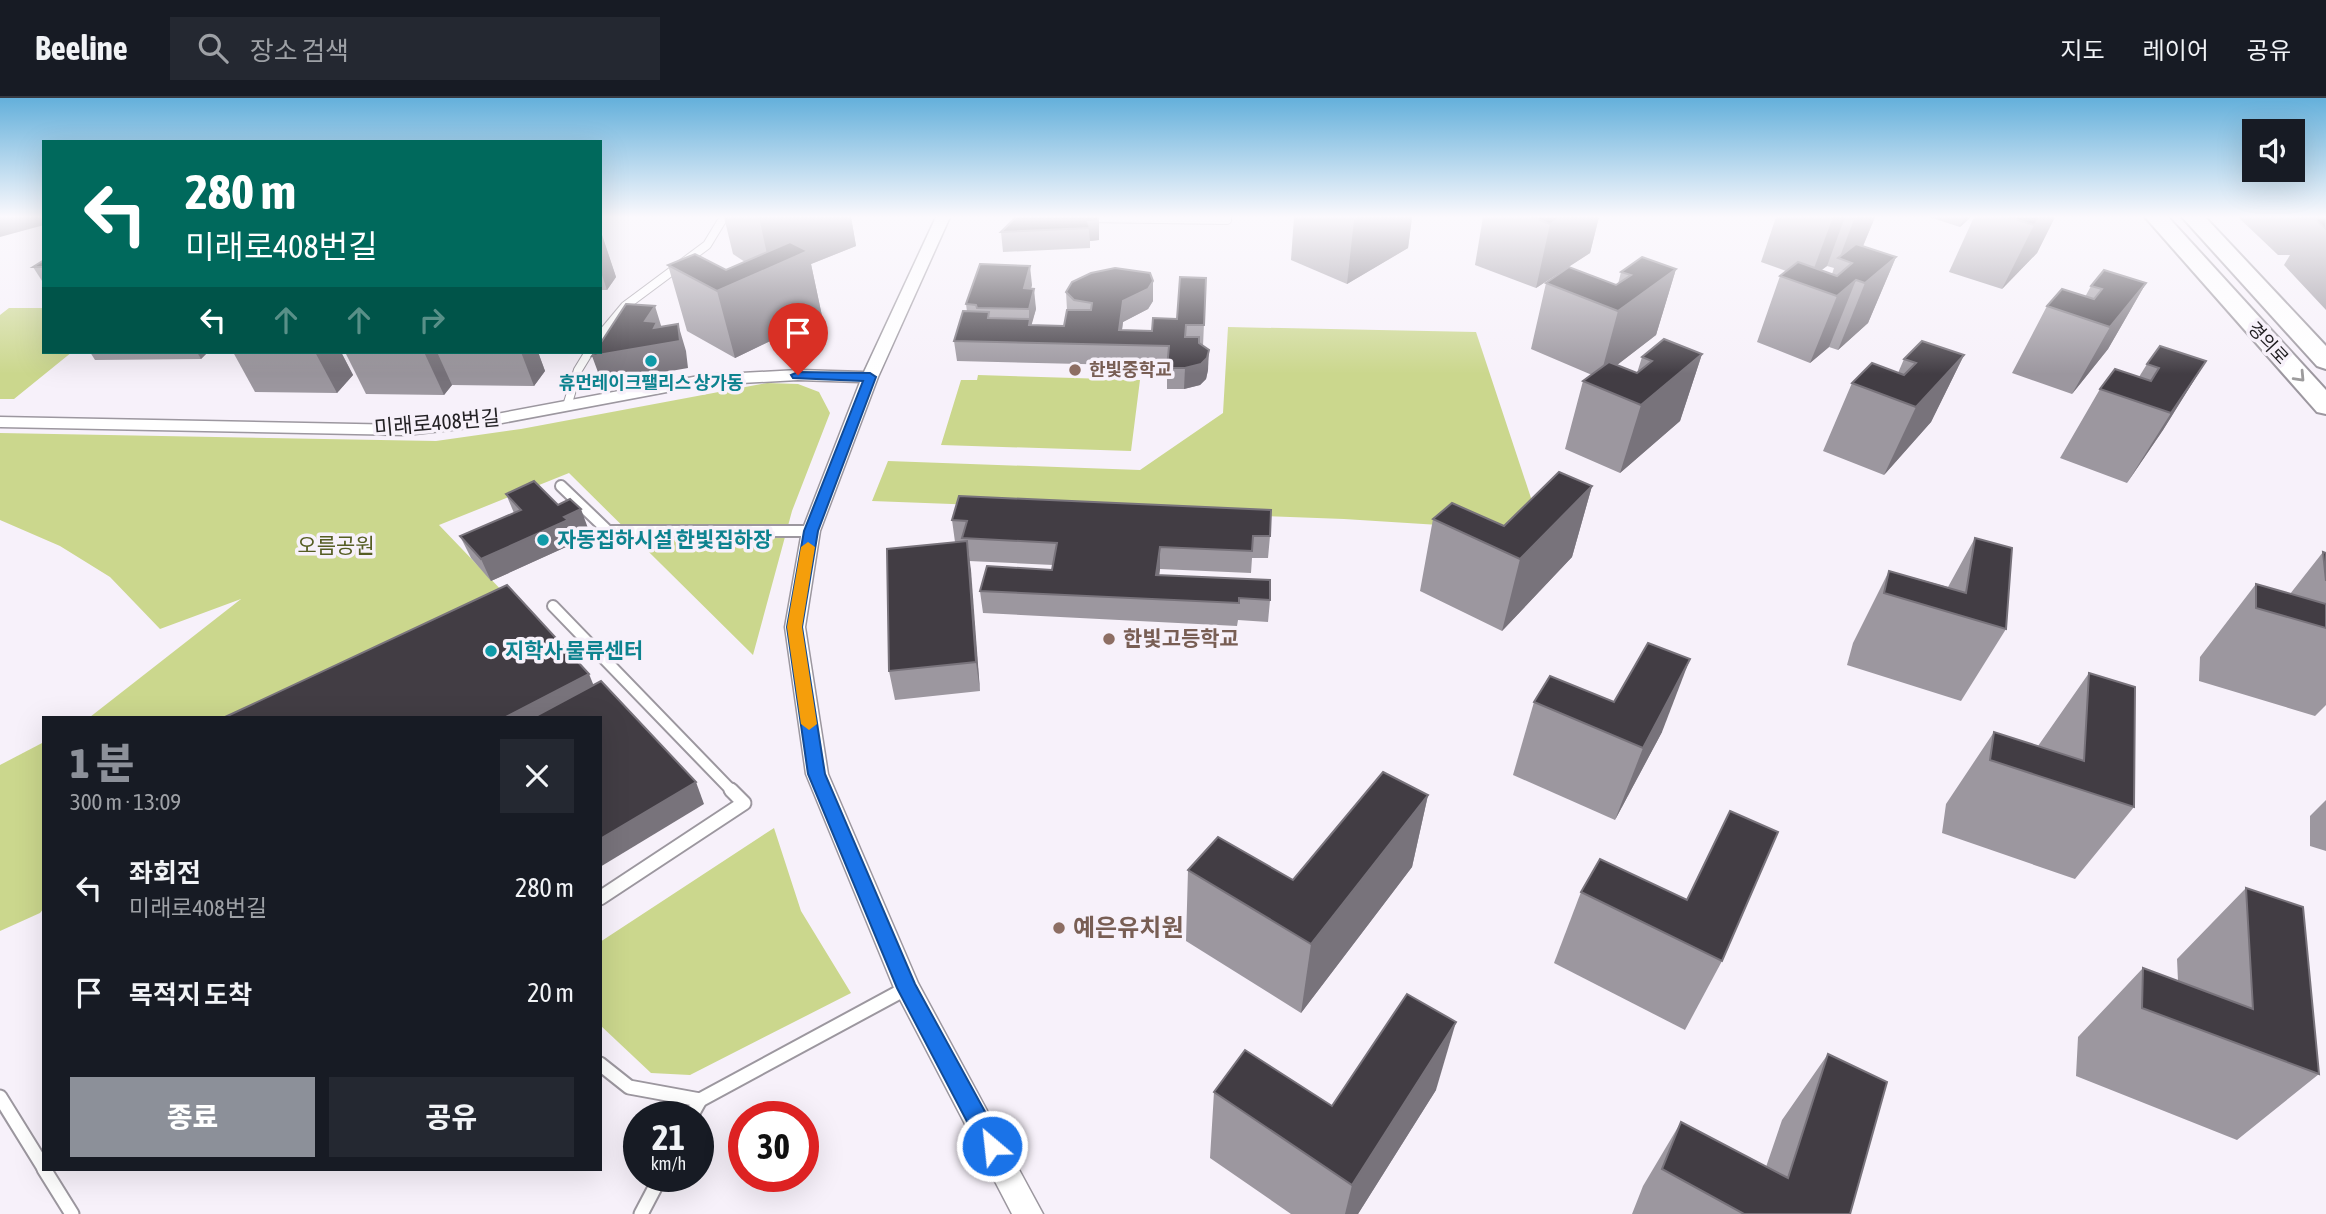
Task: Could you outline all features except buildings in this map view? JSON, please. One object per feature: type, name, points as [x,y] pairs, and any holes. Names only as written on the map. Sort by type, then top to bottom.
[{"type":"main road","name":"경의로","points":[[2203,269],[2326,406]]},
{"type":"main road","name":"경의로","points":[[2241,269],[2326,361]]},
{"type":"street","points":[[919,269],[870,377],[811,531],[795,627],[817,774],[907,988],[1028,1214]]},
{"type":"street","name":"미래로408번길","points":[[0,422],[405,429],[486,421],[704,380],[798,375],[870,377]]},
{"type":"lane","points":[[602,333],[624,307],[675,269]]},
{"type":"lane","points":[[567,406],[578,370],[588,354]]},
{"type":"lane","points":[[561,486],[608,531],[811,531]]},
{"type":"lane","points":[[553,606],[744,803],[602,897]]},
{"type":"lane","points":[[602,1066],[629,1087],[700,1100],[907,988]]},
{"type":"lane","points":[[0,1097],[42,1166]]},
{"type":"lane","points":[[45,1171],[72,1214]]},
{"type":"lane","points":[[641,1214],[653,1192]]},
{"type":"green space","points":[[9,308],[42,308],[42,354],[70,354],[14,399],[0,399],[0,315]]},
{"type":"green space","points":[[1228,327],[1476,332],[1532,501],[1536,531],[1344,519],[872,501],[888,461],[1140,470],[1223,413]]},
{"type":"green space","points":[[978,375],[1140,380],[1131,451],[941,445],[961,380],[977,380]]},
{"type":"green space","name":"오름공원","points":[[767,383],[798,384],[819,392],[830,413],[792,511],[753,655],[569,473],[439,525],[507,596],[260,716],[91,716],[241,599],[160,629],[110,577],[60,546],[0,520],[0,433],[436,441],[521,429]]},
{"type":"green space","points":[[42,743],[42,910],[0,931],[0,765]]},
{"type":"green space","points":[[774,828],[801,911],[851,993],[690,1075],[651,1073],[602,1027],[602,941]]},
{"type":"slow traffic","points":[[808,547],[795,627],[809,724]]},
{"type":"place","name":"휴먼레이크팰리스 상가동","points":[[651,361]]},
{"type":"place","name":"한빛중학교","points":[[1075,370]]},
{"type":"place","name":"자동집하시설 한빛집하장","points":[[543,540]]},
{"type":"place","name":"한빛고등학교","points":[[1109,639]]},
{"type":"place","name":"지학사 물류센터","points":[[491,651]]},
{"type":"place","name":"예은유치원","points":[[1059,928]]},
{"type":"route","points":[[798,375],[870,377],[811,531],[795,627],[817,774],[907,988],[992,1146]]}]
